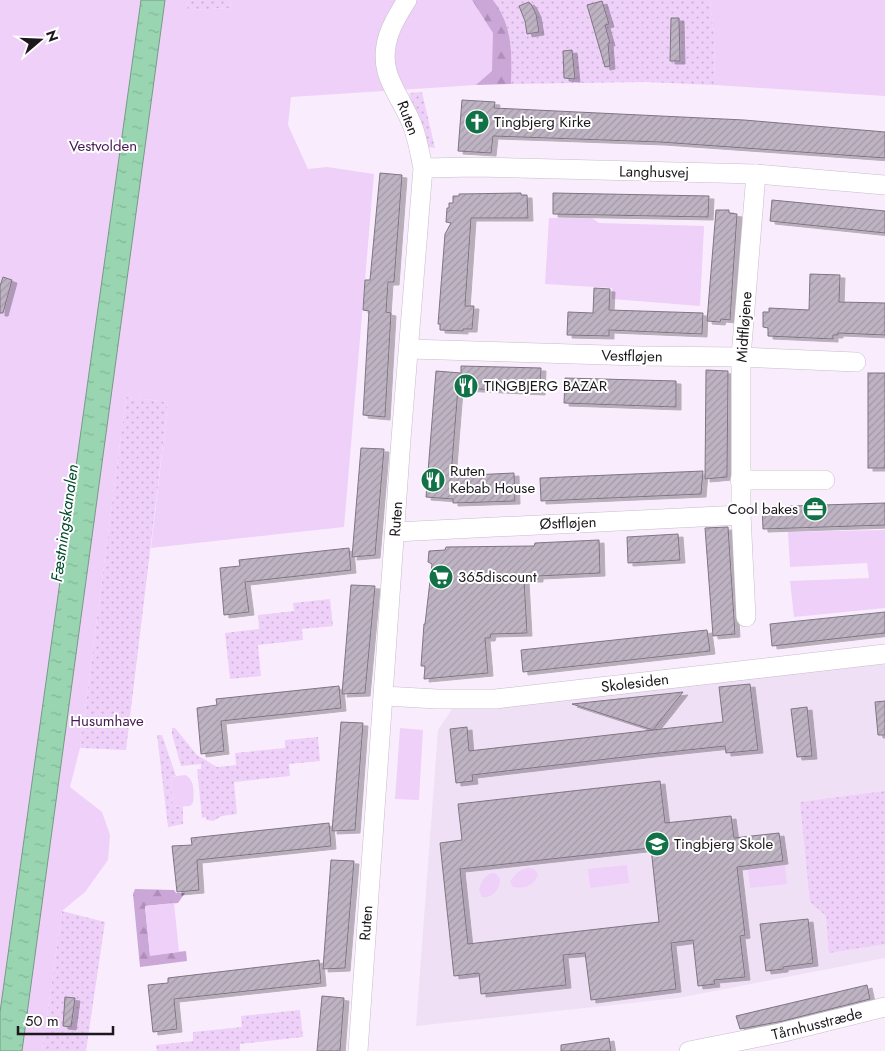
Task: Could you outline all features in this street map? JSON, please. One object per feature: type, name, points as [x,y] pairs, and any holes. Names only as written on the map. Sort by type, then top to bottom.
[{"type":"street","name":"Ruten","points":[[358,1051],[423,168],[413,127],[387,72],[386,40],[394,20],[408,0]]},
{"type":"street","name":"Langhusvej","points":[[423,168],[476,167],[756,174],[885,185]]},
{"type":"street","name":"Midtfløjene","points":[[746,617],[740,480],[741,357],[756,174]]},
{"type":"street","name":"Vestfløjen","points":[[409,348],[856,362]]},
{"type":"street","points":[[740,480],[825,480]]},
{"type":"street","name":"Østfløjen","points":[[395,532],[741,515]]},
{"type":"street","name":"Skolesiden","points":[[384,696],[437,699],[495,699],[885,654]]},
{"type":"street","name":"Tårnhusstræde","points":[[689,1051],[781,1042],[885,1007]]},
{"type":"shaded area","name":"Tingbjerg Skole","points":[[885,664],[885,958],[678,998],[416,1026],[438,730],[452,709]]},
{"type":"green space","name":"Vestvolden","points":[[0,0],[188,0],[187,10],[230,8],[231,0],[472,0],[493,33],[492,71],[476,85],[291,97],[288,125],[308,169],[327,167],[374,174],[344,527],[151,548],[168,402],[126,397],[80,748],[70,787],[102,812],[110,835],[108,860],[85,892],[62,911],[42,1051],[0,1051]]},
{"type":"green space","points":[[188,0],[231,0],[230,8],[187,10]]},
{"type":"green space","points":[[465,0],[493,0],[500,10],[510,41],[511,84],[476,85],[452,69]]},
{"type":"green space","points":[[493,0],[710,0],[714,35],[715,85],[645,82],[511,84],[511,51],[508,30],[500,10]]},
{"type":"green space","points":[[710,0],[885,0],[885,96],[715,85],[714,35]]},
{"type":"green space","points":[[422,92],[435,148],[425,147],[409,93]]},
{"type":"green space","points":[[549,218],[592,218],[599,223],[704,226],[700,306],[612,299],[612,288],[545,284]]},
{"type":"green space","name":"Husumhave","points":[[126,397],[168,402],[126,750],[80,748]]},
{"type":"green space","points":[[885,530],[885,608],[794,617],[790,581],[869,578],[867,563],[790,567],[788,532]]},
{"type":"green space","points":[[330,599],[333,626],[302,629],[303,640],[258,645],[261,676],[230,679],[225,633],[259,629],[258,615],[294,611],[293,603]]},
{"type":"green space","points":[[172,728],[175,728],[197,755],[217,767],[236,765],[235,753],[285,748],[285,740],[318,737],[320,761],[289,764],[290,776],[234,782],[237,814],[222,816],[213,821],[206,820],[206,817],[202,818],[197,769],[201,769],[201,764],[181,766]]},
{"type":"green space","points":[[400,728],[423,730],[419,800],[395,799]]},
{"type":"green space","points":[[157,735],[162,735],[176,776],[171,777],[173,807],[183,806],[183,824],[168,827]]},
{"type":"green space","points":[[185,775],[192,783],[194,791],[193,803],[190,806],[173,807],[171,777]]},
{"type":"green space","points":[[885,791],[885,944],[829,953],[826,916],[810,902],[800,802]]},
{"type":"green space","points":[[627,865],[629,883],[590,888],[588,869]]},
{"type":"green space","points":[[785,865],[787,884],[750,888],[748,870]]},
{"type":"green space","points":[[532,868],[538,875],[534,882],[521,888],[513,887],[510,882],[513,877],[519,871]]},
{"type":"green space","points":[[492,873],[499,878],[499,887],[492,895],[482,897],[479,890],[481,884]]},
{"type":"green space","points":[[135,889],[174,890],[176,893],[185,893],[178,903],[145,906],[150,955],[186,951],[187,961],[140,967],[133,894]]},
{"type":"green space","points":[[174,903],[179,952],[150,956],[145,906]]},
{"type":"green space","points":[[62,911],[105,922],[86,1051],[42,1051]]},
{"type":"green space","points":[[300,1010],[303,1037],[240,1044],[240,1051],[157,1051],[156,1045],[193,1041],[193,1032],[242,1027],[241,1016]]},
{"type":"water","points":[[141,0],[165,0],[22,1051],[0,1051],[0,1012]]},
{"type":"building","points":[[602,1],[609,24],[605,25],[610,43],[608,43],[610,66],[605,67],[587,5]]},
{"type":"building","points":[[529,2],[536,14],[539,32],[527,34],[525,21],[519,6]]},
{"type":"building","points":[[671,18],[679,18],[680,61],[670,61]]},
{"type":"building","points":[[572,50],[575,79],[564,78],[563,51]]},
{"type":"building","points":[[462,100],[495,102],[494,108],[744,120],[885,132],[885,158],[660,142],[493,136],[491,153],[458,151]]},
{"type":"building","points":[[380,173],[402,175],[394,282],[388,282],[386,312],[391,313],[385,417],[363,415],[369,311],[363,310],[365,280],[370,280]]},
{"type":"building","points":[[521,193],[521,195],[527,195],[528,218],[471,218],[465,306],[474,306],[472,329],[463,329],[463,331],[440,330],[440,324],[438,324],[445,234],[451,223],[446,222],[447,208],[449,208],[449,203],[453,203],[453,196],[459,196],[459,194]]},
{"type":"building","points":[[553,193],[709,196],[708,217],[553,214]]},
{"type":"building","points":[[772,200],[885,211],[885,233],[770,221]]},
{"type":"building","points":[[716,210],[729,210],[729,213],[737,214],[730,320],[721,319],[720,322],[707,321]]},
{"type":"building","points":[[810,274],[840,275],[839,302],[885,303],[885,335],[838,333],[838,335],[833,335],[833,339],[768,336],[768,328],[763,327],[763,312],[769,312],[769,308],[809,310]]},
{"type":"building","points":[[3,277],[12,280],[3,313],[0,313],[0,286]]},
{"type":"building","points":[[594,288],[610,289],[609,310],[703,313],[702,334],[609,330],[609,336],[567,335],[568,312],[593,313]]},
{"type":"building","points":[[461,366],[541,368],[540,392],[458,388],[451,476],[514,473],[515,501],[453,503],[453,499],[426,497],[436,371],[461,373]]},
{"type":"building","points":[[706,370],[728,371],[727,477],[705,479]]},
{"type":"building","points":[[868,373],[885,373],[885,468],[868,468]]},
{"type":"building","points":[[565,378],[676,381],[676,407],[564,403]]},
{"type":"building","points":[[361,448],[384,449],[375,555],[352,557]]},
{"type":"building","points":[[703,471],[701,494],[541,501],[540,478]]},
{"type":"building","points":[[885,503],[885,525],[763,529],[762,507]]},
{"type":"building","points":[[728,527],[735,634],[713,636],[705,528]]},
{"type":"building","points":[[678,534],[680,560],[628,563],[627,537]]},
{"type":"building","points":[[599,540],[600,573],[538,576],[538,579],[524,579],[527,633],[491,634],[490,638],[485,638],[488,673],[424,679],[425,666],[421,666],[424,624],[432,564],[428,562],[429,551],[445,550],[446,547],[534,546],[535,543]]},
{"type":"building","points":[[349,548],[351,570],[245,582],[249,612],[224,615],[220,568],[240,566],[239,560]]},
{"type":"building","points":[[351,585],[375,586],[365,693],[342,694]]},
{"type":"building","points":[[885,612],[885,633],[772,646],[770,624]]},
{"type":"building","points":[[707,630],[710,651],[523,672],[521,650]]},
{"type":"building","points":[[750,684],[758,750],[726,753],[725,746],[650,754],[472,775],[473,781],[456,783],[450,729],[467,727],[469,751],[723,722],[719,687]]},
{"type":"building","points":[[339,686],[341,708],[221,721],[224,751],[201,754],[197,708],[217,705],[216,699]]},
{"type":"building","points":[[683,692],[653,730],[572,704]]},
{"type":"building","points":[[885,701],[885,735],[878,735],[875,702]]},
{"type":"building","points":[[807,707],[812,756],[797,757],[791,709]]},
{"type":"building","points":[[341,722],[363,723],[355,830],[332,831]]},
{"type":"building","points":[[660,781],[665,823],[731,816],[734,838],[779,833],[783,861],[737,867],[745,935],[740,936],[745,977],[714,980],[715,984],[698,986],[693,940],[671,943],[676,989],[591,1000],[585,953],[563,955],[566,985],[481,994],[479,973],[454,976],[440,843],[462,840],[458,804]],"holes":[[[651,848],[659,922],[468,944],[460,869]]]},
{"type":"building","points":[[329,823],[331,846],[197,860],[199,890],[177,892],[172,846],[192,845],[191,838]]},
{"type":"building","points":[[331,860],[354,861],[345,968],[323,969]]},
{"type":"building","points":[[808,919],[813,963],[766,971],[760,924]]},
{"type":"building","points":[[319,960],[321,983],[174,999],[177,1029],[153,1032],[148,985],[168,983],[168,978]]},
{"type":"building","points":[[867,985],[870,999],[783,1021],[740,1029],[736,1016]]},
{"type":"building","points":[[322,996],[344,998],[340,1051],[317,1051]]},
{"type":"building","points":[[65,997],[75,998],[71,1027],[63,1026]]},
{"type":"building","points":[[609,1038],[611,1051],[561,1051],[561,1045]]},
{"type":"place","name":"Tingbjerg Kirke","points":[[477,122]]},
{"type":"place","name":"TINGBJERG BAZAR","points":[[466,386]]},
{"type":"place","name":"Ruten Kebab House","points":[[433,480]]},
{"type":"place","name":"Cool bakes","points":[[815,509]]},
{"type":"place","name":"365discount","points":[[441,577]]},
{"type":"place","name":"Tingbjerg Skole","points":[[657,844]]},
{"type":"water label","name":"Fæstningskanalen","points":[[64,523]]}]
